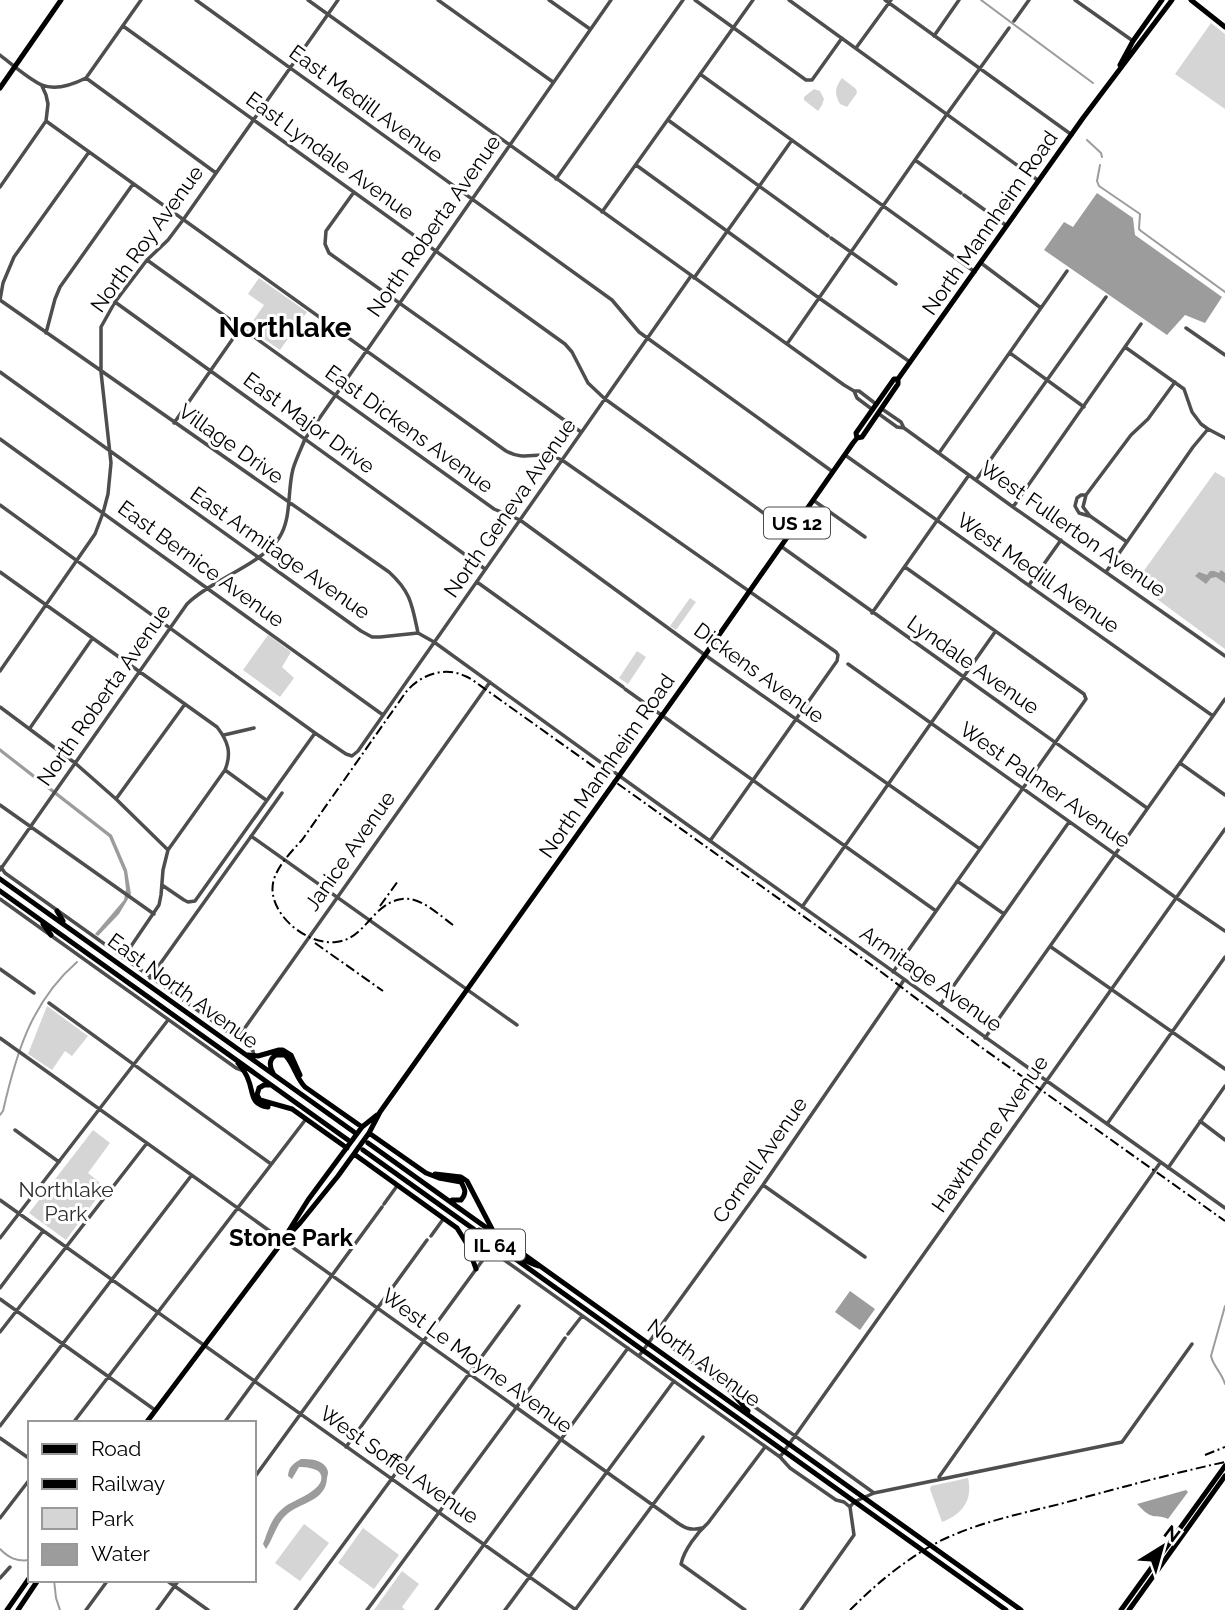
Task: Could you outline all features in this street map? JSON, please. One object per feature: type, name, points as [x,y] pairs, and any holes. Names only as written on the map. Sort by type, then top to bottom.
[{"type":"main road","points":[[0,88],[61,0]]},
{"type":"main road","name":"North Mannheim Road","points":[[1108,85],[1133,41],[1162,0]]},
{"type":"main road","name":"North Mannheim Road","points":[[147,1421],[283,1241],[354,1154],[380,1112],[813,500],[857,438],[862,437],[877,409],[898,384],[898,379],[1039,180],[1172,0]]},
{"type":"main road","points":[[1191,0],[1222,25]]},
{"type":"main road","name":"East North Avenue","points":[[0,879],[98,949],[121,961],[259,1064]]},
{"type":"main road","name":"East North Avenue","points":[[0,891],[80,947],[111,974],[171,1017],[234,1058],[348,1140]]},
{"type":"main road","points":[[57,911],[70,929]]},
{"type":"main road","points":[[39,919],[51,935]]},
{"type":"main road","points":[[243,1053],[254,1056],[279,1050],[288,1052],[311,1092]]},
{"type":"main road","points":[[275,1075],[270,1064],[271,1058],[285,1055],[300,1082],[362,1127]]},
{"type":"main road","points":[[234,1058],[248,1078],[258,1104],[288,1107]]},
{"type":"main road","points":[[259,1064],[354,1132]]},
{"type":"main road","points":[[273,1086],[261,1086],[257,1091],[258,1098],[263,1102],[288,1107],[347,1149]]},
{"type":"main road","name":"North Mannheim Road","points":[[283,1241],[296,1217],[362,1127],[380,1112]]},
{"type":"main road","points":[[369,1133],[426,1173],[461,1182],[465,1195],[461,1200],[448,1199]]},
{"type":"main road","name":"North Avenue","points":[[368,1143],[1017,1609]]},
{"type":"main road","name":"North Avenue","points":[[363,1150],[641,1354],[751,1428],[782,1455],[1006,1610]]},
{"type":"main road","points":[[354,1154],[461,1232],[477,1269]]},
{"type":"main road","points":[[426,1173],[461,1177],[467,1181],[496,1234]]},
{"type":"main road","points":[[466,1225],[491,1236],[527,1262],[543,1267]]},
{"type":"main road","points":[[483,1237],[490,1251]]},
{"type":"main road","points":[[470,1252],[478,1258],[490,1251],[505,1253]]},
{"type":"main road","points":[[728,1388],[758,1421]]},
{"type":"main road","points":[[715,1402],[720,1409],[718,1415]]},
{"type":"main road","points":[[742,1430],[751,1428]]},
{"type":"main road","points":[[1129,1610],[1225,1466]]},
{"type":"main road","points":[[1121,1610],[1147,1580],[1225,1476]]},
{"type":"main road","points":[[7,1610],[28,1580]]},
{"type":"main road","points":[[18,1610],[37,1582]]},
{"type":"street","points":[[0,55],[43,86],[73,84],[86,78],[141,0]]},
{"type":"street","name":"East Medill Avenue","points":[[196,0],[612,300],[633,326],[648,339],[833,472]]},
{"type":"street","name":"West Fullerton Avenue","points":[[308,0],[854,391],[857,398],[901,422],[904,428],[1013,507],[1225,656]]},
{"type":"street","name":"North Roy Avenue","points":[[0,671],[78,561],[95,534],[103,513],[111,477],[102,372],[102,327],[115,302],[147,260],[168,240],[183,220],[338,0]]},
{"type":"street","points":[[438,0],[553,82]]},
{"type":"street","points":[[549,0],[590,30]]},
{"type":"street","name":"North Roberta Avenue","points":[[1,868],[187,604],[207,588],[258,557],[280,537],[287,517],[293,470],[305,439],[611,0]]},
{"type":"street","points":[[556,179],[683,0]]},
{"type":"street","points":[[695,0],[806,80],[811,80],[842,38]]},
{"type":"street","points":[[602,212],[753,0]]},
{"type":"street","points":[[789,0],[1039,180]]},
{"type":"street","points":[[934,36],[959,0]]},
{"type":"street","points":[[1014,21],[1029,0]]},
{"type":"street","points":[[1075,0],[1133,41]]},
{"type":"street","points":[[856,48],[888,1],[1072,135]]},
{"type":"street","points":[[1222,25],[1225,16]]},
{"type":"street","name":"East Lyndale Avenue","points":[[123,26],[565,344],[588,383],[605,399]]},
{"type":"street","points":[[788,344],[1009,28]]},
{"type":"street","points":[[700,74],[975,272]]},
{"type":"street","points":[[86,78],[216,173]]},
{"type":"street","points":[[0,187],[46,121],[48,104],[43,86]]},
{"type":"street","points":[[668,120],[896,284]]},
{"type":"street","points":[[46,121],[506,451],[514,456],[552,455],[562,460],[836,652],[837,661],[710,841]]},
{"type":"street","name":"North Geneva Avenue","points":[[315,733],[346,754],[352,756],[358,751],[605,399],[792,140]]},
{"type":"street","points":[[0,300],[3,283],[14,257],[89,152]]},
{"type":"street","points":[[915,160],[1007,226]]},
{"type":"street","points":[[636,165],[910,362]]},
{"type":"street","points":[[46,333],[54,299],[60,288],[133,184]]},
{"type":"street","points":[[354,192],[326,231],[325,244],[333,256],[581,433]]},
{"type":"street","name":"East Dickens Avenue","points":[[147,260],[494,509],[520,520]]},
{"type":"street","points":[[981,263],[1041,308]]},
{"type":"street","points":[[939,453],[1068,271]]},
{"type":"street","points":[[976,480],[1106,297]]},
{"type":"street","name":"Village Drive","points":[[0,300],[389,572],[408,593],[418,633]]},
{"type":"street","name":"East Major Drive","points":[[115,302],[485,570]]},
{"type":"street","points":[[1013,507],[1141,324]]},
{"type":"street","points":[[174,423],[241,327]]},
{"type":"street","points":[[1186,328],[1223,354],[1225,347]]},
{"type":"street","points":[[1125,347],[1184,389],[1192,412],[1201,424],[1225,438]]},
{"type":"street","points":[[1010,353],[1084,407]]},
{"type":"street","name":"East Armitage Avenue","points":[[0,372],[361,631],[372,637],[418,633]]},
{"type":"street","points":[[1127,542],[1090,516],[1083,507],[1086,495],[1175,382]]},
{"type":"street","points":[[605,399],[791,533]]},
{"type":"street","points":[[1106,572],[1208,429]]},
{"type":"street","name":"East Bernice Avenue","points":[[0,439],[383,715]]},
{"type":"street","name":"West Medill Avenue","points":[[845,455],[1213,716]]},
{"type":"street","points":[[872,613],[969,475]]},
{"type":"street","points":[[1086,495],[1077,498],[1075,506],[1079,513],[1090,516]]},
{"type":"street","points":[[813,500],[865,537]]},
{"type":"street","points":[[0,505],[315,733],[197,899],[192,902],[184,901],[162,885]]},
{"type":"street","name":"Dickens Avenue","points":[[520,520],[705,655],[980,849]]},
{"type":"street","points":[[1029,585],[1061,540]]},
{"type":"street","name":"Lyndale Avenue","points":[[781,546],[1147,808]]},
{"type":"street","points":[[892,972],[1086,699],[1084,694],[905,566]]},
{"type":"street","points":[[1,575],[217,727],[224,735],[229,751],[225,770],[168,850],[163,870],[162,895],[154,914],[111,974]]},
{"type":"street","points":[[477,582],[936,911]]},
{"type":"street","points":[[803,907],[995,632]]},
{"type":"street","points":[[418,633],[618,776]]},
{"type":"street","points":[[30,728],[92,639]]},
{"type":"street","name":"West Palmer Avenue","points":[[848,664],[1225,930]]},
{"type":"street","name":"Janice Avenue","points":[[237,1039],[490,682]]},
{"type":"street","points":[[985,1038],[1225,699]]},
{"type":"street","points":[[116,799],[185,704]]},
{"type":"street","points":[[0,707],[75,762],[168,850]]},
{"type":"street","points":[[224,735],[254,728]]},
{"type":"street","points":[[1180,763],[1225,794]]},
{"type":"street","points":[[225,770],[266,800]]},
{"type":"street","name":"Armitage Avenue","points":[[618,776],[1225,1208]]},
{"type":"street","points":[[150,978],[282,793]]},
{"type":"street","points":[[0,805],[154,914]]},
{"type":"street","points":[[940,1005],[1069,822]]},
{"type":"street","name":"Hawthorne Avenue","points":[[782,1455],[1225,829]]},
{"type":"street","points":[[251,836],[517,1025]]},
{"type":"street","name":"East North Avenue","points":[[1,868],[121,961],[150,978],[181,1004],[253,1051],[259,1064]]},
{"type":"street","points":[[957,881],[1004,914]]},
{"type":"street","name":"East North Avenue","points":[[0,899],[111,974]]},
{"type":"street","points":[[1051,947],[1225,1069]]},
{"type":"street","points":[[1107,1124],[1225,957]]},
{"type":"street","points":[[0,969],[34,993]]},
{"type":"street","name":"Cornell Avenue","points":[[641,1354],[763,1185],[904,980]]},
{"type":"street","points":[[48,1003],[271,1164]]},
{"type":"street","points":[[1,1236],[181,1004]]},
{"type":"street","name":"East North Avenue","points":[[171,1017],[236,1068],[244,1071]]},
{"type":"street","name":"West Le Moyne Avenue","points":[[0,1038],[652,1505],[685,1528],[702,1528]]},
{"type":"street","points":[[244,1071],[253,1072]]},
{"type":"street","points":[[1168,1168],[1225,1086]]},
{"type":"street","points":[[75,1421],[306,1119]]},
{"type":"street","points":[[1200,1121],[1225,1140]]},
{"type":"street","points":[[15,1130],[59,1162]]},
{"type":"street","points":[[0,1332],[146,1143]]},
{"type":"street","points":[[937,1479],[1160,1162]]},
{"type":"street","points":[[0,1426],[191,1175]]},
{"type":"street","points":[[225,1421],[397,1185]]},
{"type":"street","points":[[763,1185],[865,1257]]},
{"type":"street","name":"West Soffel Avenue","points":[[0,1200],[575,1610]]},
{"type":"street","points":[[256,1475],[444,1218]]},
{"type":"street","points":[[0,1288],[43,1231]]},
{"type":"street","points":[[346,1447],[490,1251]]},
{"type":"street","name":"North Avenue","points":[[490,1251],[628,1348],[641,1354],[718,1415],[765,1447],[782,1455]]},
{"type":"street","points":[[0,1299],[155,1410]]},
{"type":"street","points":[[295,1610],[519,1306]]},
{"type":"street","points":[[367,1610],[582,1315]]},
{"type":"street","name":"North Avenue","points":[[655,1335],[874,1493]]},
{"type":"street","points":[[801,1610],[854,1535],[852,1504],[874,1493],[1122,1442],[1192,1343]]},
{"type":"street","points":[[436,1610],[628,1348]]},
{"type":"street","points":[[505,1610],[674,1381]]},
{"type":"street","points":[[0,1437],[28,1458]]},
{"type":"street","points":[[575,1610],[703,1437]]},
{"type":"street","points":[[745,1610],[681,1564],[682,1556],[702,1528],[765,1447]]},
{"type":"street","points":[[0,1518],[28,1482]]},
{"type":"street","points":[[1,1577],[10,1567]]},
{"type":"street","points":[[86,1610],[107,1582]]},
{"type":"street","points":[[169,1582],[208,1610]]},
{"type":"street","points":[[157,1610],[177,1582]]},
{"type":"green space","points":[[1211,23],[1225,34],[1225,109],[1175,74]]},
{"type":"green space","points":[[842,78],[856,89],[857,93],[847,107],[840,104],[836,94]]},
{"type":"green space","points":[[814,89],[820,91],[824,99],[818,111],[804,100]]},
{"type":"green space","points":[[259,278],[307,312],[280,350],[248,328],[264,305],[248,294]]},
{"type":"green space","points":[[1215,472],[1225,478],[1225,649],[1135,583]]},
{"type":"green space","points":[[690,598],[696,602],[676,630],[670,626]]},
{"type":"green space","points":[[268,635],[291,652],[282,667],[294,678],[280,697],[243,670]]},
{"type":"green space","points":[[637,651],[646,657],[628,684],[619,678]]},
{"type":"green space","points":[[47,1006],[88,1036],[72,1056],[65,1051],[52,1070],[28,1054]]},
{"type":"green space","name":"Northlake Park","points":[[93,1130],[110,1143],[88,1173],[105,1187],[66,1240],[29,1213]]},
{"type":"green space","points":[[968,1478],[969,1493],[965,1505],[956,1515],[942,1522],[931,1486]]},
{"type":"green space","points":[[304,1524],[329,1543],[300,1581],[275,1563]]},
{"type":"green space","points":[[363,1528],[399,1555],[374,1589],[338,1563]]},
{"type":"green space","points":[[402,1571],[419,1584],[402,1607],[405,1610],[374,1610]]},
{"type":"water","points":[[1097,193],[1133,218],[1135,235],[1222,297],[1205,323],[1185,315],[1167,335],[1044,250],[1064,222],[1073,227]]},
{"type":"water","points":[[1221,570],[1225,573],[1225,583],[1216,577],[1206,584],[1195,576],[1199,572],[1207,575],[1210,571],[1219,573]]},
{"type":"water","points":[[0,748],[112,835],[127,870],[131,894],[119,914],[98,936],[95,934],[124,900],[126,889],[124,872],[109,837],[0,752]]},
{"type":"water","points":[[850,1291],[875,1309],[860,1330],[835,1312]]},
{"type":"water","points":[[301,1459],[311,1459],[324,1464],[328,1472],[325,1486],[317,1497],[285,1516],[266,1549],[263,1544],[278,1513],[320,1483],[320,1473],[311,1468],[299,1467],[292,1479],[288,1476],[292,1466]]},
{"type":"water","points":[[1186,1490],[1188,1492],[1168,1519],[1151,1515],[1137,1504]]},
{"type":"waterway","points":[[981,0],[1093,83]]},
{"type":"waterway","points":[[1087,140],[1102,157]]},
{"type":"waterway","points":[[1100,165],[1097,181],[1099,186],[1140,214],[1139,229],[1225,292]]},
{"type":"waterway","points":[[0,1115],[20,1049],[37,1012],[48,994],[77,962]]},
{"type":"waterway","points":[[1225,1306],[1211,1356],[1225,1384]]},
{"type":"waterway","points":[[0,1549],[13,1559],[28,1560]]},
{"type":"waterway","points":[[54,1582],[60,1610]]},
{"type":"railway","points":[[453,925],[422,903],[402,899],[383,907],[355,935],[336,942],[324,942],[290,924],[275,903],[273,891],[274,879],[282,863],[302,840],[406,692],[418,681],[441,672],[457,673],[475,682],[1225,1221]]},
{"type":"railway","points":[[380,906],[398,881]]},
{"type":"railway","points":[[315,943],[383,991]]},
{"type":"railway","points":[[1205,1455],[1225,1447]]},
{"type":"railway","points":[[850,1610],[881,1581],[914,1556],[967,1529],[1225,1462]]},
{"type":"district","name":"Northlake","points":[[285,327]]},
{"type":"district","name":"Stone Park","points":[[291,1238]]}]
